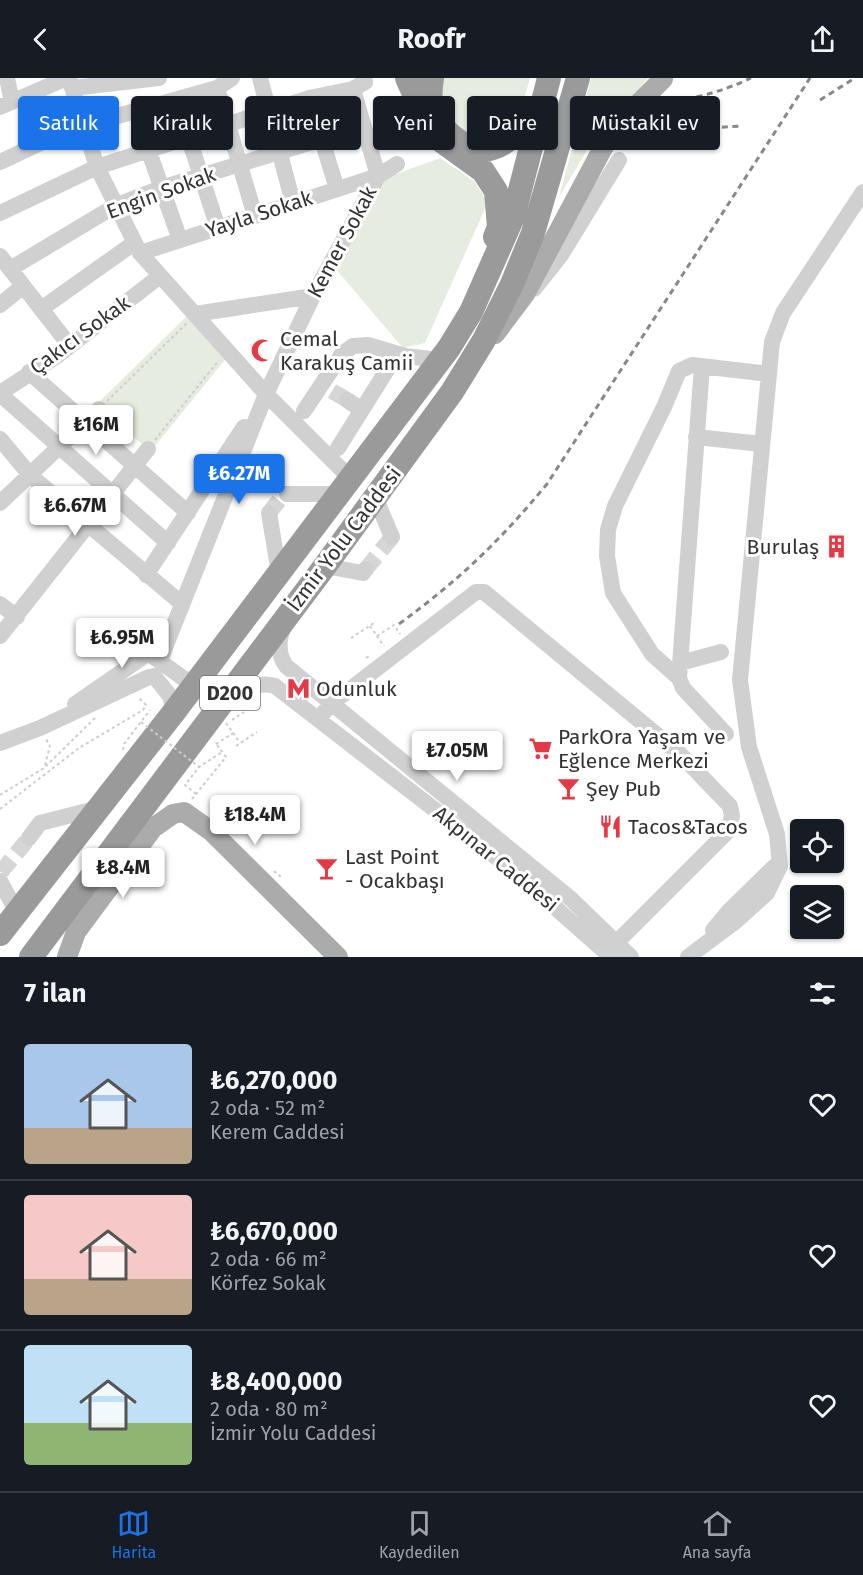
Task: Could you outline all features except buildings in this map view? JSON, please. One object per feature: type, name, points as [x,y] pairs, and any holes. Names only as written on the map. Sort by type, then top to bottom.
[{"type":"highway","points":[[407,78],[432,134],[476,165],[490,181],[499,202],[499,227]]},
{"type":"highway","points":[[432,78],[431,98],[435,116],[447,132],[467,145]]},
{"type":"highway","points":[[535,96],[540,78]]},
{"type":"highway","name":"İzmir Yolu Caddesi","points":[[0,934],[174,712],[459,332],[488,277],[513,217],[549,78]]},
{"type":"highway","name":"İzmir Yolu Caddesi","points":[[31,957],[84,886],[219,729],[293,607],[452,392],[484,340],[512,284],[533,233],[578,78]]},
{"type":"highway","points":[[459,332],[499,227],[520,150]]},
{"type":"highway","points":[[6,912],[74,840]]},
{"type":"highway","points":[[44,957],[84,886]]},
{"type":"main road","points":[[452,392],[525,294],[604,146],[631,111],[664,79]]},
{"type":"main road","points":[[67,957],[76,932],[153,828],[172,814],[184,812],[191,815],[254,871],[339,957]]},
{"type":"street","points":[[7,78],[6,104],[69,81],[159,78]]},
{"type":"street","points":[[119,115],[217,88],[232,78]]},
{"type":"street","points":[[260,78],[265,96]]},
{"type":"street","points":[[69,81],[74,96]]},
{"type":"street","points":[[316,96],[361,83],[378,176]]},
{"type":"street","points":[[217,88],[220,96]]},
{"type":"street","points":[[233,138],[255,216]]},
{"type":"street","points":[[0,162],[24,150]]},
{"type":"street","points":[[92,150],[115,206],[137,248],[345,486]]},
{"type":"street","points":[[0,213],[97,167],[145,150]]},
{"type":"street","points":[[148,150],[180,240]]},
{"type":"street","points":[[193,150],[218,228]]},
{"type":"street","name":"Engin Sokak","points":[[5,263],[115,206],[162,188],[286,150]]},
{"type":"street","points":[[325,150],[336,189]]},
{"type":"street","points":[[280,152],[293,203]]},
{"type":"street","points":[[525,294],[535,287],[561,255],[619,160]]},
{"type":"street","name":"Kemer Sokak","points":[[266,394],[313,296],[378,176],[397,165]]},
{"type":"street","name":"Yayla Sokak","points":[[41,309],[137,248],[180,240],[378,176]]},
{"type":"street","points":[[688,957],[703,944],[728,912],[769,875],[776,863],[777,834],[749,747],[741,680],[772,342],[783,313],[863,192]]},
{"type":"street","points":[[5,263],[70,346]]},
{"type":"street","name":"Çakıcı Sokak","points":[[0,393],[70,346],[160,276]]},
{"type":"street","points":[[0,305],[23,286]]},
{"type":"street","points":[[195,314],[313,296]]},
{"type":"street","points":[[304,411],[327,387],[342,354],[354,346],[368,345],[397,354],[440,360]]},
{"type":"street","points":[[338,448],[397,354]]},
{"type":"street","points":[[680,671],[652,654],[613,593],[607,569],[607,543],[615,506],[664,407],[676,375],[687,366],[769,374]]},
{"type":"street","points":[[702,366],[680,671],[683,688],[726,734]]},
{"type":"street","points":[[29,372],[188,513]]},
{"type":"street","points":[[0,393],[168,543]]},
{"type":"street","points":[[146,575],[266,394]]},
{"type":"street","points":[[0,743],[40,728],[152,665],[181,603],[266,394]]},
{"type":"street","points":[[347,400],[362,410]]},
{"type":"street","points":[[0,503],[99,409]]},
{"type":"street","points":[[696,437],[762,444]]},
{"type":"street","points":[[0,439],[31,476],[181,603]]},
{"type":"street","points":[[0,636],[148,449]]},
{"type":"street","points":[[287,494],[345,486]]},
{"type":"street","points":[[375,497],[392,537]]},
{"type":"street","points":[[269,513],[279,573]]},
{"type":"street","points":[[325,566],[363,573],[366,569]]},
{"type":"street","points":[[318,719],[331,704],[480,591],[680,754],[728,801],[732,816],[731,826],[611,950]]},
{"type":"street","points":[[0,604],[17,617]]},
{"type":"street","name":"Akpınar Caddesi","points":[[293,607],[281,633],[279,645],[281,658],[331,704],[571,899],[611,950]]},
{"type":"street","points":[[680,671],[721,652]]},
{"type":"street","points":[[152,665],[191,681],[199,679]]},
{"type":"street","points":[[152,665],[170,696],[174,712]]},
{"type":"street","name":"Akpınar Caddesi","points":[[219,729],[241,693],[250,686],[267,684],[275,686],[514,871],[611,950],[631,957]]},
{"type":"street","points":[[28,838],[40,823],[99,808]]},
{"type":"street","points":[[0,881],[6,912]]},
{"type":"path","points":[[99,409],[195,314]]},
{"type":"path","points":[[148,449],[227,350]]},
{"type":"path","points":[[351,638],[374,623]]},
{"type":"path","points":[[377,636],[394,625]]},
{"type":"path","points":[[370,626],[384,646]]},
{"type":"path","points":[[0,809],[79,748],[143,710],[146,705],[142,699],[130,697]]},
{"type":"path","points":[[124,744],[150,710]]},
{"type":"path","points":[[219,729],[244,712]]},
{"type":"path","points":[[0,795],[44,768],[98,716]]},
{"type":"path","points":[[141,722],[200,766]]},
{"type":"path","points":[[40,728],[50,747],[44,768]]},
{"type":"path","points":[[219,729],[233,733],[240,743]]},
{"type":"path","points":[[219,729],[233,733]]},
{"type":"path","points":[[191,800],[226,757],[222,752],[219,729]]},
{"type":"path","points":[[236,746],[257,732]]},
{"type":"path","points":[[196,795],[185,785],[200,766],[222,752]]},
{"type":"shaded area","points":[[441,78],[530,78],[525,96],[467,96],[467,134],[455,123],[455,96],[442,96]]},
{"type":"shaded area","points":[[591,78],[648,78],[632,96],[586,96]]},
{"type":"shaded area","points":[[572,150],[587,150],[559,197]]},
{"type":"shaded area","points":[[440,158],[474,181],[488,202],[425,343],[403,348],[335,268],[380,180]]},
{"type":"shaded area","points":[[189,314],[228,356],[151,451],[95,406]]},
{"type":"tunnel","points":[[332,391],[347,400]]},
{"type":"tunnel","points":[[269,513],[284,494],[287,494]]},
{"type":"tunnel","points":[[366,569],[392,537]]},
{"type":"tunnel","points":[[1,872],[29,838]]},
{"type":"railway","points":[[700,96],[751,78]]},
{"type":"railway","points":[[399,624],[441,592],[478,559],[547,484],[810,78]]},
{"type":"railway","points":[[820,100],[855,78]]},
{"type":"railway","points":[[720,127],[742,126]]},
{"type":"place","name":"Cemal Karakuş Camii","points":[[262,351]]},
{"type":"place","name":"Burulaş","points":[[837,547]]},
{"type":"place","name":"Odunluk","points":[[298,689]]},
{"type":"place","name":"ParkOra Yaşam ve Eğlence Merkezi","points":[[540,749]]},
{"type":"place","name":"Şey Pub","points":[[568,789]]},
{"type":"place","name":"Tacos&Tacos","points":[[610,827]]},
{"type":"place","name":"Last Point - Ocakbaşı","points":[[327,869]]}]
